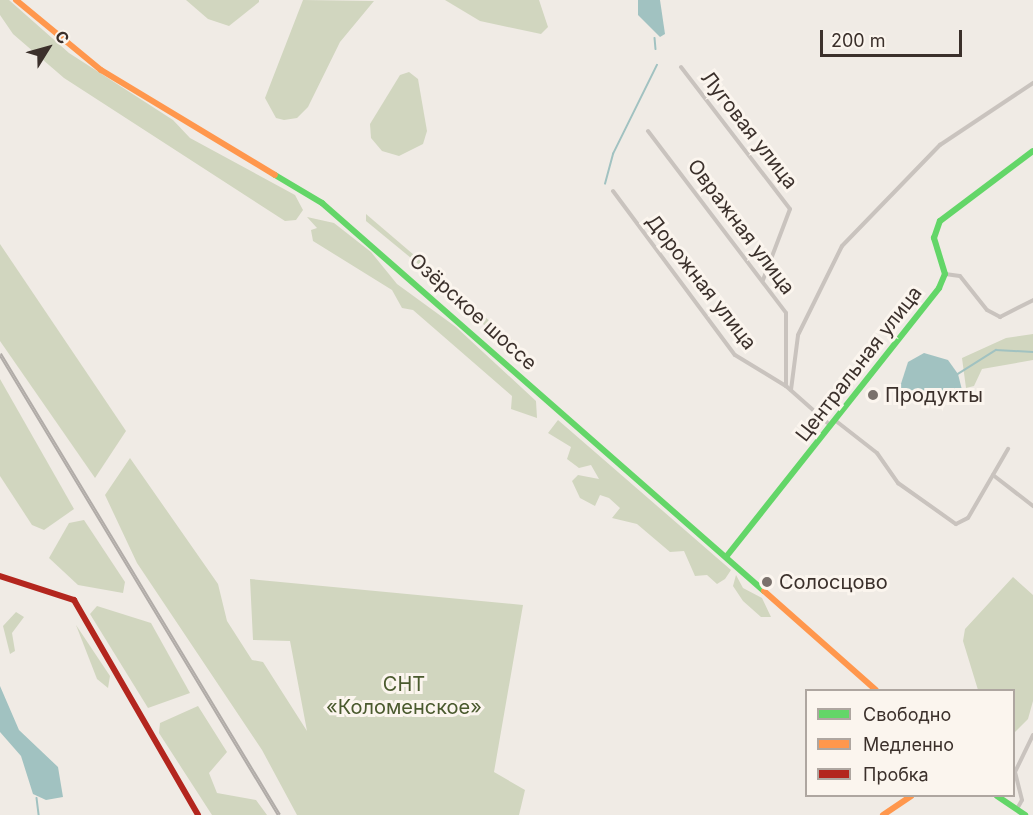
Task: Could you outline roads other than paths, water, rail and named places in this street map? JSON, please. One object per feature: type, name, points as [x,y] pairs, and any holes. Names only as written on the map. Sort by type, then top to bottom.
[{"type":"main road","name":"Озёрское шоссе","points":[[16,0],[100,70],[322,203],[875,689]]},
{"type":"main road","points":[[945,274],[934,237],[940,221],[1033,151]]},
{"type":"main road","name":"Центральная улица","points":[[726,557],[833,424],[945,274]]},
{"type":"main road","points":[[0,576],[74,600],[198,815]]},
{"type":"main road","points":[[883,815],[908,797]]},
{"type":"main road","points":[[1000,797],[1025,815]]},
{"type":"street","name":"Луговая улица","points":[[681,67],[790,209],[764,280]]},
{"type":"street","points":[[791,390],[798,335],[842,246],[940,145],[1033,83]]},
{"type":"street","name":"Овражная улица","points":[[648,131],[764,280],[788,320],[786,386]]},
{"type":"street","name":"Дорожная улица","points":[[613,191],[735,355],[786,386],[833,424],[877,453],[898,483],[956,524],[968,518],[993,475]]},
{"type":"street","points":[[945,274],[960,276],[987,310],[1000,317],[1033,300]]},
{"type":"street","points":[[1008,449],[993,475],[1033,506]]},
{"type":"street","points":[[1017,810],[1022,800],[1015,772],[1033,735]]},
{"type":"water","points":[[638,0],[660,0],[665,34],[660,37],[638,15]]},
{"type":"water","points":[[924,353],[948,360],[958,374],[962,390],[955,401],[898,393],[908,362]]},
{"type":"water","points":[[0,686],[19,730],[58,767],[63,797],[46,800],[33,794],[21,756],[0,732]]},
{"type":"waterway","points":[[655,38],[656,49]]},
{"type":"waterway","points":[[605,184],[613,154],[657,65]]},
{"type":"waterway","points":[[958,374],[996,350],[1033,352]]},
{"type":"waterway","points":[[37,798],[39,815]]},
{"type":"railway","points":[[0,354],[279,815]]},
{"type":"place","name":"Продукты","points":[[873,395]]},
{"type":"place","name":"Солосцово","points":[[767,582]]},
{"type":"park label","name":"СНТ «Коломенское»","points":[[404,696]]}]
